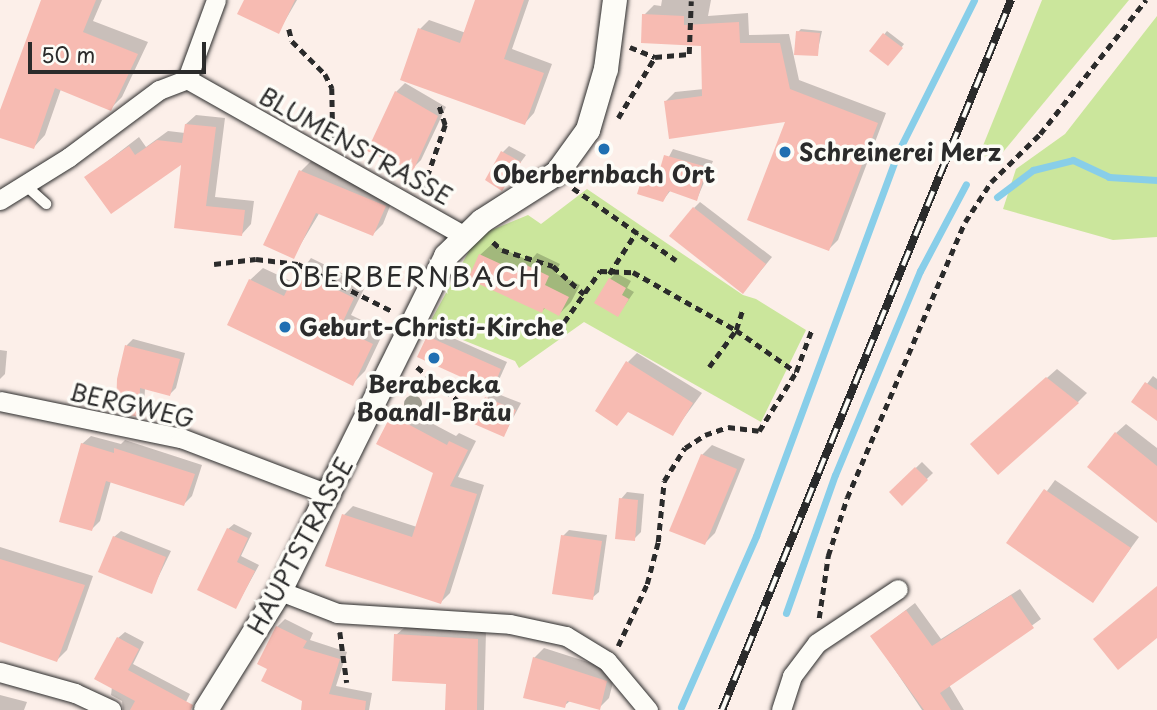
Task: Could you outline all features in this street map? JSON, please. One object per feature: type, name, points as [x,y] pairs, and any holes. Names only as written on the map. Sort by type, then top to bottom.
[{"type":"street","points":[[0,200],[69,157],[159,90],[187,79],[216,0]]},
{"type":"street","name":"HAUPTSTRASSE","points":[[206,710],[280,591],[330,495],[446,256],[473,228],[557,173],[588,131],[599,100],[615,0]]},
{"type":"street","name":"BLUMENSTRASSE","points":[[187,79],[417,209],[473,228]]},
{"type":"street","name":"BERGWEG","points":[[0,401],[181,438],[330,495]]},
{"type":"street","points":[[781,710],[792,676],[817,643],[898,589]]},
{"type":"street","points":[[280,591],[337,613],[539,628],[566,636],[607,661],[648,710]]},
{"type":"street","points":[[0,672],[75,693],[111,710]]},
{"type":"lane","points":[[24,184],[46,204]]},
{"type":"path","points":[[817,643],[828,556],[847,498],[965,222],[991,182],[1040,134],[1146,0]]},
{"type":"path","points":[[612,128],[655,57],[688,54],[691,1]]},
{"type":"path","points":[[289,29],[292,41],[325,74],[332,88],[336,121],[326,158]]},
{"type":"path","points":[[417,209],[445,125],[439,106]]},
{"type":"path","points":[[557,173],[584,198],[638,231],[676,260]]},
{"type":"path","points":[[473,228],[502,250],[553,266],[584,294]]},
{"type":"path","points":[[608,274],[638,231]]},
{"type":"path","points":[[214,264],[256,260],[298,264],[414,322]]},
{"type":"path","points":[[557,332],[600,271],[608,274],[633,272],[736,330],[796,372]]},
{"type":"path","points":[[709,367],[736,330],[742,311]]},
{"type":"path","points":[[607,661],[624,636],[647,584],[658,541],[664,481],[678,459],[705,435],[728,427],[759,432],[796,372],[812,329]]},
{"type":"path","points":[[399,353],[457,400]]},
{"type":"path","points":[[337,613],[347,683]]},
{"type":"green space","points":[[1042,0],[1129,0],[1003,152],[978,158]]},
{"type":"green space","points":[[1157,16],[1157,237],[1113,240],[1003,209],[1016,169],[1065,134]]},
{"type":"green space","points":[[587,189],[743,295],[756,299],[806,330],[761,422],[584,322],[519,368],[515,361],[428,326],[470,249],[489,231],[528,215],[541,224]]},
{"type":"building","points":[[41,0],[96,0],[83,32],[138,54],[111,111],[55,88],[34,149],[0,138],[0,110]]},
{"type":"building","points":[[244,0],[295,0],[279,34],[237,14]]},
{"type":"building","points":[[475,0],[524,0],[504,59],[544,73],[525,125],[400,80],[418,28],[460,43]]},
{"type":"building","points":[[642,14],[684,16],[684,25],[739,22],[740,43],[780,43],[790,89],[878,123],[829,251],[747,220],[785,122],[669,139],[664,101],[702,96],[701,46],[641,43]]},
{"type":"building","points":[[796,31],[820,33],[818,56],[794,55]]},
{"type":"building","points":[[883,33],[903,48],[888,66],[869,51]]},
{"type":"building","points":[[395,91],[438,116],[413,171],[367,151]]},
{"type":"building","points":[[185,124],[216,127],[206,206],[245,210],[242,236],[174,228],[181,165],[111,214],[84,177],[129,146],[135,155],[157,140],[182,143]]},
{"type":"building","points":[[501,151],[521,162],[502,191],[485,180]]},
{"type":"building","points":[[664,155],[707,167],[697,201],[669,191],[663,202],[637,194],[643,175],[657,179]]},
{"type":"building","points":[[299,170],[386,206],[373,236],[316,213],[294,259],[263,245]]},
{"type":"building","points":[[693,207],[766,264],[743,294],[669,236]]},
{"type":"building","points":[[479,254],[520,273],[524,264],[549,276],[545,285],[569,297],[559,316],[544,308],[542,313],[468,279]]},
{"type":"building","name":"Geburt-Christi-Kirche","points":[[297,270],[354,298],[340,328],[373,344],[353,386],[227,325],[249,279],[284,296]]},
{"type":"building","points":[[609,278],[626,288],[622,295],[629,299],[618,317],[594,303]]},
{"type":"building","points":[[427,336],[501,369],[492,391],[417,357]]},
{"type":"building","points":[[125,345],[180,359],[170,396],[140,388],[139,417],[116,412],[117,379]]},
{"type":"building","points":[[626,361],[693,403],[673,436],[628,412],[617,426],[595,411]]},
{"type":"building","points":[[1046,377],[1079,403],[998,475],[970,444]]},
{"type":"building","points":[[1145,382],[1157,390],[1157,421],[1131,402]]},
{"type":"building","points":[[485,397],[516,410],[504,437],[474,424]]},
{"type":"building","points":[[391,415],[447,445],[449,441],[468,450],[450,486],[477,494],[441,604],[325,566],[342,514],[412,537],[433,473],[376,444]]},
{"type":"building","points":[[1115,432],[1157,466],[1157,523],[1087,467]]},
{"type":"building","points":[[81,443],[114,453],[114,448],[195,474],[184,506],[106,481],[92,531],[59,522]]},
{"type":"building","points":[[701,454],[737,469],[705,545],[669,531]]},
{"type":"building","points":[[915,467],[928,480],[902,506],[889,492]]},
{"type":"building","points":[[1044,489],[1131,548],[1093,603],[1006,543]]},
{"type":"building","points":[[619,498],[638,500],[635,541],[615,539]]},
{"type":"building","points":[[227,528],[248,538],[237,562],[255,571],[236,609],[197,590]]},
{"type":"building","points":[[561,535],[602,541],[593,600],[552,594]]},
{"type":"building","points":[[113,536],[166,557],[152,594],[98,572]]},
{"type":"building","points":[[0,559],[85,585],[57,662],[0,642]]},
{"type":"building","points":[[1157,586],[1157,638],[1118,670],[1093,639]]},
{"type":"building","points":[[1011,595],[1034,628],[940,693],[951,710],[924,710],[870,636],[906,610],[932,646]]},
{"type":"building","points":[[276,626],[307,641],[303,648],[340,659],[329,694],[366,701],[365,710],[301,710],[302,701],[261,681],[267,669],[257,664]]},
{"type":"building","points":[[394,634],[478,639],[477,710],[445,710],[446,684],[392,681]]},
{"type":"building","points":[[117,637],[139,649],[128,670],[193,705],[191,710],[130,710],[135,701],[94,679]]},
{"type":"building","points":[[533,657],[607,681],[600,710],[567,701],[565,708],[523,698]]},
{"type":"waterway","points":[[681,707],[756,536],[897,154],[974,0]]},
{"type":"waterway","points":[[997,197],[1033,170],[1073,160],[1109,177],[1157,180]]},
{"type":"waterway","points":[[786,613],[835,475],[920,271],[966,184]]},
{"type":"railway","points":[[722,710],[1011,0]]},
{"type":"place","name":"Oberbernbach Ort","points":[[604,149]]},
{"type":"place","name":"Schreinerei Merz","points":[[785,152]]},
{"type":"place","name":"Geburt-Christi-Kirche","points":[[285,327]]},
{"type":"place","name":"Berabecka Boandl-Bräu","points":[[434,358]]},
{"type":"district","name":"OBERBERNBACH","points":[[410,276]]}]
